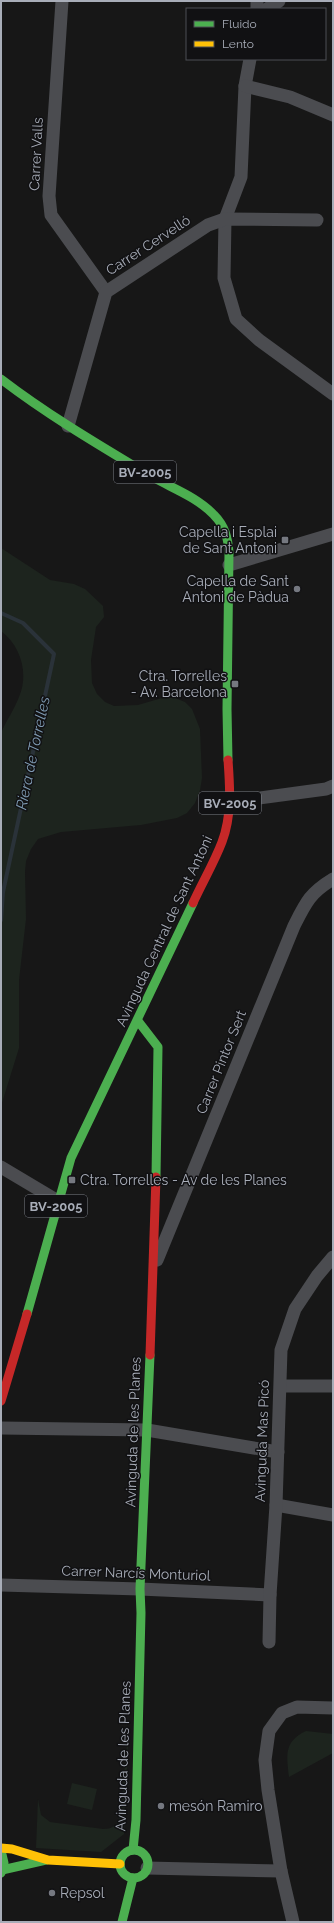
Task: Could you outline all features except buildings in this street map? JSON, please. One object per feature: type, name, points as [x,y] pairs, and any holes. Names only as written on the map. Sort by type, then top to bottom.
[{"type":"main road","name":"Avinguda Central de Sant Antoni","points":[[1,379],[68,426],[159,481],[200,503],[219,521],[225,530],[229,542],[227,731],[230,802],[226,831],[222,842],[138,1021],[71,1158],[15,1358],[1,1401]]},
{"type":"main road","name":"Avinguda de les Planes","points":[[133,1850],[136,1820],[140,1589],[154,1269],[158,1047],[138,1021]]},
{"type":"main road","points":[[48,1860],[2,1871],[4,1863],[1,1849],[12,1849],[48,1860],[120,1864]]},
{"type":"main road","points":[[133,1850],[143,1853],[146,1857],[147,1868],[141,1877],[133,1878],[122,1872],[120,1864],[124,1855],[133,1850]]},
{"type":"main road","points":[[122,1922],[133,1878]]},
{"type":"street","name":"Carrer Valls","points":[[62,1],[49,196],[51,215],[106,292]]},
{"type":"street","points":[[268,8],[279,1]]},
{"type":"street","points":[[250,60],[246,86],[241,177],[225,219],[224,278],[236,319],[259,340],[333,394]]},
{"type":"street","points":[[246,86],[290,97],[333,116]]},
{"type":"street","name":"Carrer Cervelló","points":[[68,426],[106,292],[208,225],[225,219]]},
{"type":"street","points":[[225,219],[317,220]]},
{"type":"street","points":[[229,565],[333,534]]},
{"type":"street","points":[[230,802],[326,789],[333,786]]},
{"type":"street","name":"Carrer Pintor Sert","points":[[154,1269],[294,926],[304,906],[317,889],[333,879]]},
{"type":"street","points":[[1,1167],[58,1201]]},
{"type":"street","name":"Avinguda Mas Picó","points":[[269,1642],[270,1595],[276,1505],[281,1386],[281,1350],[295,1309],[316,1276],[333,1256]]},
{"type":"street","points":[[281,1386],[333,1386]]},
{"type":"street","points":[[1,1428],[147,1430],[278,1452]]},
{"type":"street","points":[[276,1505],[333,1515]]},
{"type":"street","name":"Carrer Narcís Monturiol","points":[[1,1585],[270,1595]]},
{"type":"street","points":[[293,1922],[281,1871],[265,1760],[269,1731],[282,1713],[297,1707],[333,1708]]},
{"type":"street","points":[[147,1868],[281,1871]]},
{"type":"shaded area","points":[[1,548],[50,580],[74,584],[85,589],[103,606],[104,617],[96,627],[91,660],[92,683],[97,694],[105,702],[114,706],[138,705],[162,698],[175,698],[185,702],[192,709],[200,729],[202,778],[200,790],[195,803],[187,813],[177,818],[141,825],[61,832],[38,839],[31,849],[26,861],[25,872],[26,919],[19,980],[19,1048],[1,1106],[1,733],[19,697],[22,688],[23,670],[14,644],[1,631]]},
{"type":"shaded area","points":[[129,1724],[124,1834],[101,1852],[36,1848],[38,1799],[41,1815],[50,1822],[103,1829],[112,1828],[116,1825],[120,1817]]},
{"type":"shaded area","points":[[306,1731],[333,1734],[333,1753],[289,1777],[287,1756],[288,1750],[293,1740]]},
{"type":"shaded area","points":[[72,1783],[97,1789],[92,1810],[67,1804]]},
{"type":"waterway","name":"Riera de Torrelles","points":[[1,613],[23,623],[54,654],[3,892],[1,920]]},
{"type":"traffic: fast","points":[[1,379],[37,405],[93,441],[207,508],[221,523],[227,537],[229,553],[227,709],[228,760]]},
{"type":"traffic: fast","points":[[27,1314],[71,1158],[193,903]]},
{"type":"traffic: fast","points":[[138,1021],[158,1047],[156,1177]]},
{"type":"traffic: fast","points":[[133,1850],[136,1820],[141,1613],[140,1589],[150,1355]]},
{"type":"traffic: fast","points":[[1,1850],[4,1863],[1,1873]]},
{"type":"traffic: fast","points":[[134,1850],[144,1854],[148,1864],[144,1874],[134,1878],[124,1874],[120,1864],[124,1854],[134,1850]]},
{"type":"traffic: fast","points":[[2,1870],[46,1860]]},
{"type":"traffic: fast","points":[[122,1922],[133,1878]]},
{"type":"traffic: slow","points":[[1,1848],[12,1849],[48,1860],[120,1864]]},
{"type":"traffic: jam","points":[[193,903],[215,858],[225,832],[230,801],[228,760]]},
{"type":"traffic: jam","points":[[150,1355],[156,1177]]},
{"type":"traffic: jam","points":[[1,1401],[27,1314]]},
{"type":"place","name":"Capella i Esplai de Sant Antoni","points":[[285,540]]},
{"type":"place","name":"Capella de Sant Antoni de Pàdua","points":[[297,589]]},
{"type":"place","name":"Ctra. Torrelles - Av. Barcelona","points":[[235,684]]},
{"type":"place","name":"Ctra. Torrelles - Av de les Planes","points":[[72,1180]]},
{"type":"place","name":"mesón Ramiro","points":[[161,1806]]},
{"type":"place","name":"Repsol","points":[[52,1893]]}]
